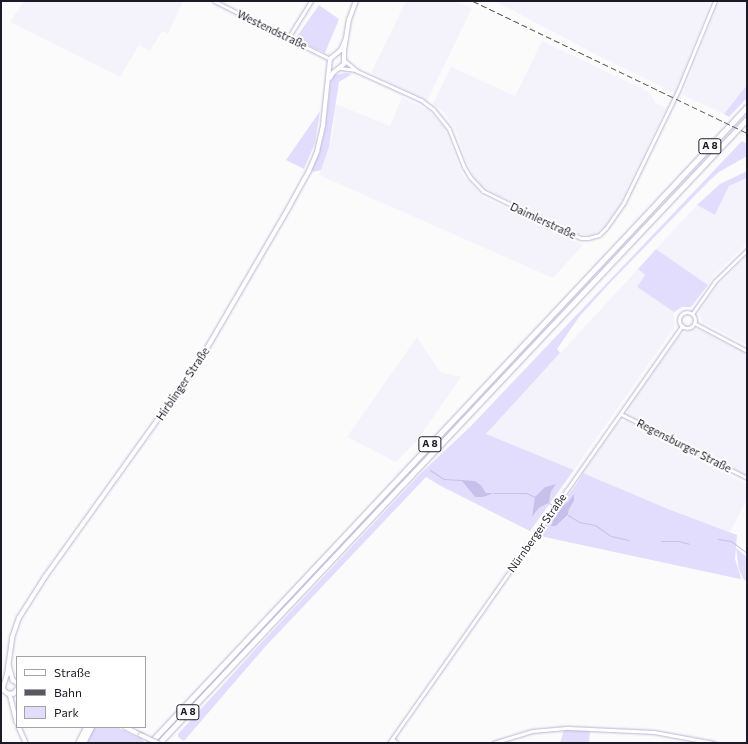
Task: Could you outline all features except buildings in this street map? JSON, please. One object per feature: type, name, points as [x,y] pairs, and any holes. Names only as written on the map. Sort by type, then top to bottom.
[{"type":"highway","points":[[740,115],[747,104]]},
{"type":"highway","name":"A 8","points":[[150,743],[747,107]]},
{"type":"highway","name":"A 8","points":[[160,742],[747,119]]},
{"type":"highway","points":[[78,743],[86,728]]},
{"type":"highway","points":[[83,743],[90,728]]},
{"type":"main road","name":"Hirblinger Straße","points":[[326,91],[331,76],[339,69],[344,59],[351,13],[356,1]]},
{"type":"main road","name":"Hirblinger Straße","points":[[2,691],[14,630],[26,603],[199,362],[309,171],[317,152],[324,125],[326,91],[331,65],[330,59],[337,54],[346,39]]},
{"type":"main road","points":[[337,54],[344,59]]},
{"type":"main road","points":[[331,65],[339,69]]},
{"type":"main road","points":[[9,661],[13,680],[16,682]]},
{"type":"main road","points":[[3,684],[13,680]]},
{"type":"main road","points":[[2,691],[10,694]]},
{"type":"main road","points":[[10,694],[16,691]]},
{"type":"main road","points":[[10,694],[16,718]]},
{"type":"main road","points":[[20,728],[26,743]]},
{"type":"main road","points":[[128,728],[160,742]]},
{"type":"street","name":"Westendstraße","points":[[214,1],[330,59]]},
{"type":"street","points":[[288,38],[311,1]]},
{"type":"street","name":"Daimlerstraße","points":[[344,59],[357,70],[421,100],[437,112],[449,129],[464,167],[470,177],[483,191],[566,232],[581,238],[588,238],[599,234],[606,228],[622,206],[677,95],[715,1]]},
{"type":"street","name":"Daimlerstraße","points":[[339,69],[357,70]]},
{"type":"street","points":[[692,314],[714,282],[747,250]]},
{"type":"street","points":[[687,312],[692,314],[694,323],[690,328],[682,326],[680,319],[682,314],[687,312]]},
{"type":"street","points":[[694,323],[747,350]]},
{"type":"street","name":"Nürnberger Straße","points":[[389,743],[682,326]]},
{"type":"street","name":"Regensburger Straße","points":[[621,414],[747,478]]},
{"type":"street","points":[[493,743],[532,731],[569,728],[654,732],[714,743]]},
{"type":"street","points":[[392,739],[397,743]]},
{"type":"shaded area","points":[[24,1],[183,1],[168,34],[162,31],[150,51],[139,45],[120,77],[10,22]]},
{"type":"shaded area","points":[[406,1],[453,1],[472,8],[427,101],[371,73]]},
{"type":"shaded area","points":[[495,1],[711,1],[675,93],[599,56]]},
{"type":"shaded area","points":[[719,1],[747,1],[747,85],[724,114],[682,95]]},
{"type":"shaded area","points":[[542,41],[649,92],[656,104],[666,108],[619,206],[604,227],[592,235],[577,234],[484,188],[475,179],[467,163],[455,129],[442,110],[433,104],[451,67],[515,96]]},
{"type":"shaded area","points":[[402,97],[428,110],[444,127],[462,174],[482,196],[583,245],[553,278],[319,175],[332,138],[336,104],[390,126]]},
{"type":"shaded area","points":[[747,178],[747,243],[714,276],[708,285],[656,249],[697,205],[715,215],[729,186]]},
{"type":"shaded area","points":[[747,256],[747,345],[702,322],[699,312],[717,286]]},
{"type":"shaded area","points":[[638,269],[645,275],[637,287],[674,312],[674,328],[574,470],[485,435]]},
{"type":"shaded area","points":[[693,329],[699,330],[747,353],[747,476],[630,417],[627,414],[628,408],[681,334]]},
{"type":"shaded area","points":[[417,337],[440,372],[461,377],[415,443],[396,462],[347,437]]},
{"type":"shaded area","points":[[626,421],[695,455],[694,458],[747,484],[747,499],[730,532],[668,509],[583,473],[619,422]]},
{"type":"shaded area","points":[[461,480],[475,481],[481,485],[486,493],[494,493],[483,497],[475,497]]},
{"type":"shaded area","points":[[556,484],[551,492],[549,503],[539,508],[532,517],[535,497],[545,487]]},
{"type":"shaded area","points":[[574,494],[574,501],[569,509],[568,515],[556,526],[551,526],[558,509],[568,502]]},
{"type":"green space","points":[[319,5],[339,19],[325,53],[295,39]]},
{"type":"green space","points":[[346,73],[352,74],[339,82],[329,147],[321,170],[313,172],[312,169],[321,147],[325,130],[331,81],[334,75]]},
{"type":"green space","points":[[747,85],[747,98],[729,117],[724,114]]},
{"type":"green space","points":[[320,111],[315,143],[304,169],[286,160]]},
{"type":"green space","points":[[742,141],[747,144],[747,156],[719,172],[709,181],[579,317],[557,349],[560,353],[486,434],[574,470],[530,531],[426,477],[264,648],[184,741],[178,737],[178,734],[263,641],[420,474],[470,427]],"holes":[[[462,481],[475,481],[481,485],[486,493],[493,493],[475,497]],[[556,484],[551,492],[549,503],[539,508],[533,516],[545,487]]]},
{"type":"green space","points":[[747,171],[747,178],[729,186],[715,215],[697,205],[720,184]]},
{"type":"green space","points":[[656,249],[708,285],[691,307],[682,307],[674,312],[637,287],[645,275],[638,269]]},
{"type":"green space","points":[[583,473],[668,509],[737,535],[735,559],[741,578],[540,536],[539,534],[578,482]],"holes":[[[574,495],[574,501],[569,509],[568,516],[556,526],[552,526],[558,509],[568,502]]]},
{"type":"green space","points":[[736,548],[747,557],[747,581],[744,580],[739,570]]},
{"type":"green space","points":[[94,728],[119,728],[144,741],[143,743],[86,743]]},
{"type":"green space","points":[[564,730],[590,731],[589,743],[560,743]]},
{"type":"waterway","points":[[430,470],[444,479],[461,480]]},
{"type":"waterway","points":[[494,493],[526,493],[535,497]]},
{"type":"waterway","points":[[549,503],[553,506]]},
{"type":"waterway","points":[[568,515],[579,522],[595,525],[611,536],[629,540]]},
{"type":"waterway","points":[[718,539],[731,541],[747,553]]},
{"type":"waterway","points":[[661,541],[678,541],[689,544]]},
{"type":"railway","points":[[473,1],[747,133]]}]
